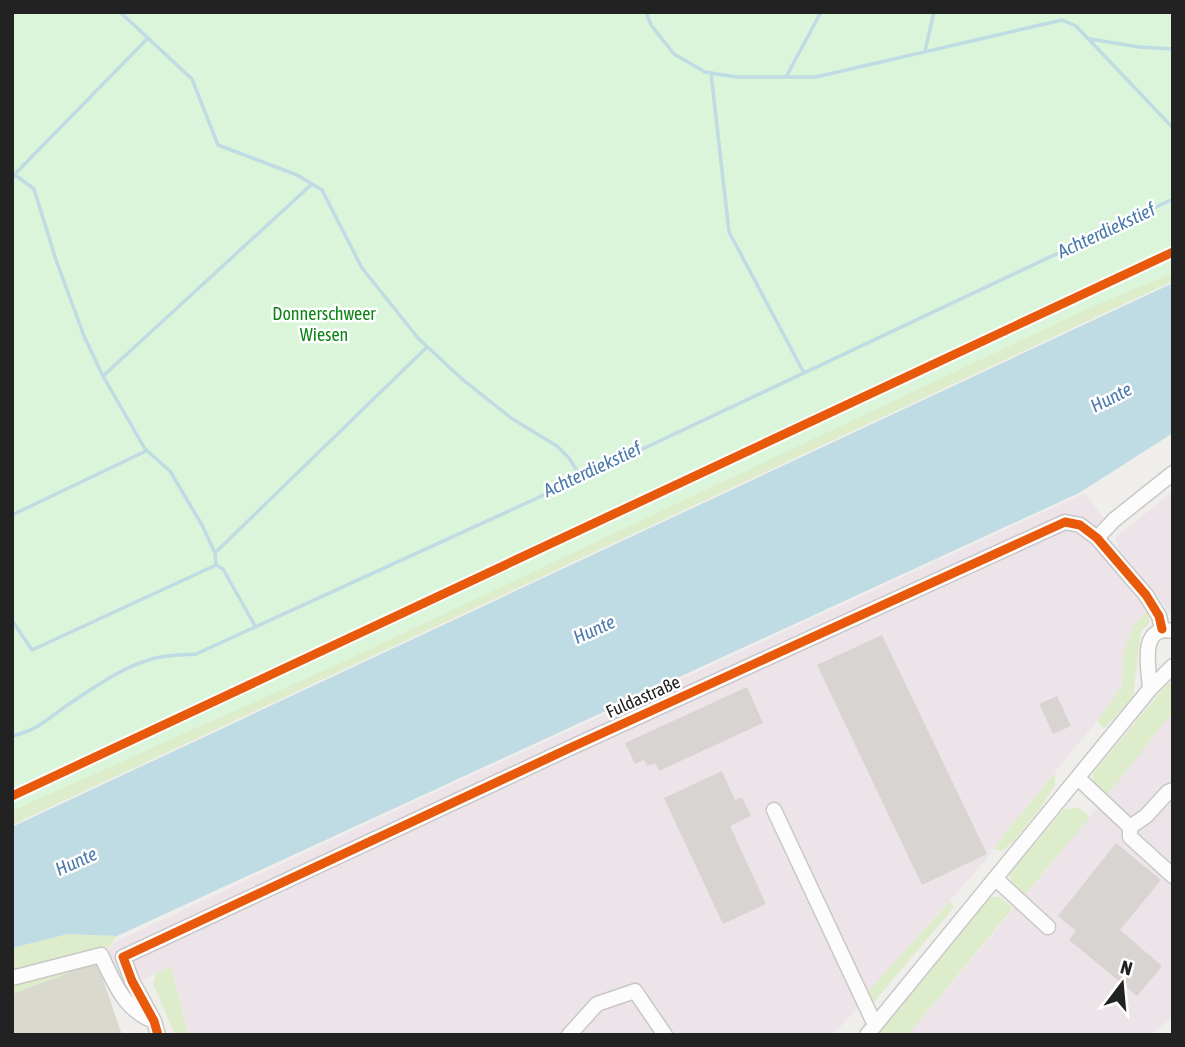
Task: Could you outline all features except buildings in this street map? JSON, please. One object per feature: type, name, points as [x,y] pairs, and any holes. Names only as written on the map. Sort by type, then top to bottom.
[{"type":"street","points":[[1097,538],[1114,520],[1173,473]]},
{"type":"street","name":"Fuldastraße","points":[[156,1028],[123,957],[560,753],[1066,522],[1080,525],[1097,538],[1146,595],[1167,630],[1152,636],[1149,645],[1150,690]]},
{"type":"street","points":[[774,810],[871,1030],[1150,690],[1173,666]]},
{"type":"street","points":[[1078,778],[1130,827],[1130,837],[1173,876]]},
{"type":"street","points":[[1130,827],[1173,790]]},
{"type":"street","points":[[996,879],[1048,927]]},
{"type":"street","points":[[12,978],[101,955],[117,990],[156,1028]]},
{"type":"street","points":[[569,1035],[597,1004],[635,990],[665,1035]]},
{"type":"shaded area","points":[[1173,491],[1173,613],[1169,612],[1118,549],[1116,537]]},
{"type":"shaded area","points":[[1085,493],[1105,520],[1091,545],[1108,560],[1149,609],[1134,624],[1124,649],[1122,686],[986,860],[872,987],[833,1035],[188,1035],[171,967],[121,990],[105,952],[115,942]]},
{"type":"shaded area","points":[[1173,712],[1173,1016],[1151,1035],[908,1035],[1053,862]]},
{"type":"shaded area","points":[[97,962],[122,1035],[12,1035],[12,994]]},
{"type":"green space","name":"Donnerschweer Wiesen","points":[[12,12],[1173,12],[1173,273],[1092,307],[332,667],[12,811]]},
{"type":"green space","points":[[1173,256],[1173,281],[12,825],[12,799]]},
{"type":"green space","points":[[1149,609],[1149,624],[1141,631],[1133,697],[1104,729],[1097,721],[1122,686],[1124,649],[1134,624]]},
{"type":"green space","points":[[1173,683],[1173,712],[1105,798],[1094,788],[1093,773],[1167,684]]},
{"type":"green space","points":[[1055,773],[1055,786],[1015,840],[1002,851],[994,849],[1004,834]]},
{"type":"green space","points":[[1078,808],[1090,817],[1024,896],[1014,887],[1009,874],[1064,809]]},
{"type":"green space","points":[[992,897],[1000,897],[1013,908],[908,1035],[875,1035],[981,907]]},
{"type":"green space","points":[[950,901],[954,907],[874,1002],[868,995],[872,987]]},
{"type":"green space","points":[[68,934],[117,936],[97,962],[12,994],[12,948]]},
{"type":"green space","points":[[171,967],[188,1035],[175,1035],[153,984],[156,973]]},
{"type":"water","name":"Hunte","points":[[1173,283],[1173,433],[1079,493],[117,936],[68,934],[12,948],[12,827]]},
{"type":"waterway","points":[[120,12],[192,79],[218,145],[297,175],[322,190],[362,268],[418,338],[462,379],[511,418],[557,446],[569,458],[581,477]]},
{"type":"waterway","name":"Achterdiekstief","points":[[646,12],[651,25],[674,54],[705,72],[736,77],[816,77],[1062,20],[1076,26],[1173,128]]},
{"type":"waterway","points":[[786,77],[821,12]]},
{"type":"waterway","points":[[925,51],[934,12]]},
{"type":"waterway","points":[[13,176],[148,38]]},
{"type":"waterway","points":[[1090,39],[1173,49]]},
{"type":"waterway","points":[[711,73],[729,232],[804,373]]},
{"type":"waterway","points":[[12,175],[34,189],[84,336],[103,376]]},
{"type":"waterway","points":[[215,553],[170,471],[145,449],[103,376],[312,184]]},
{"type":"waterway","name":"Achterdiekstief","points":[[12,736],[36,727],[119,672],[157,658],[196,654],[581,478],[1173,199]]},
{"type":"waterway","points":[[216,565],[215,553],[427,347]]},
{"type":"waterway","points":[[12,515],[146,451]]},
{"type":"waterway","points":[[13,622],[32,650],[216,565],[223,569],[255,626]]},
{"type":"cycle path","points":[[12,796],[1173,252]]},
{"type":"cycle path","points":[[158,1035],[123,957],[572,747],[1065,522],[1080,525],[1097,538],[1146,595],[1159,616],[1162,629]]}]
